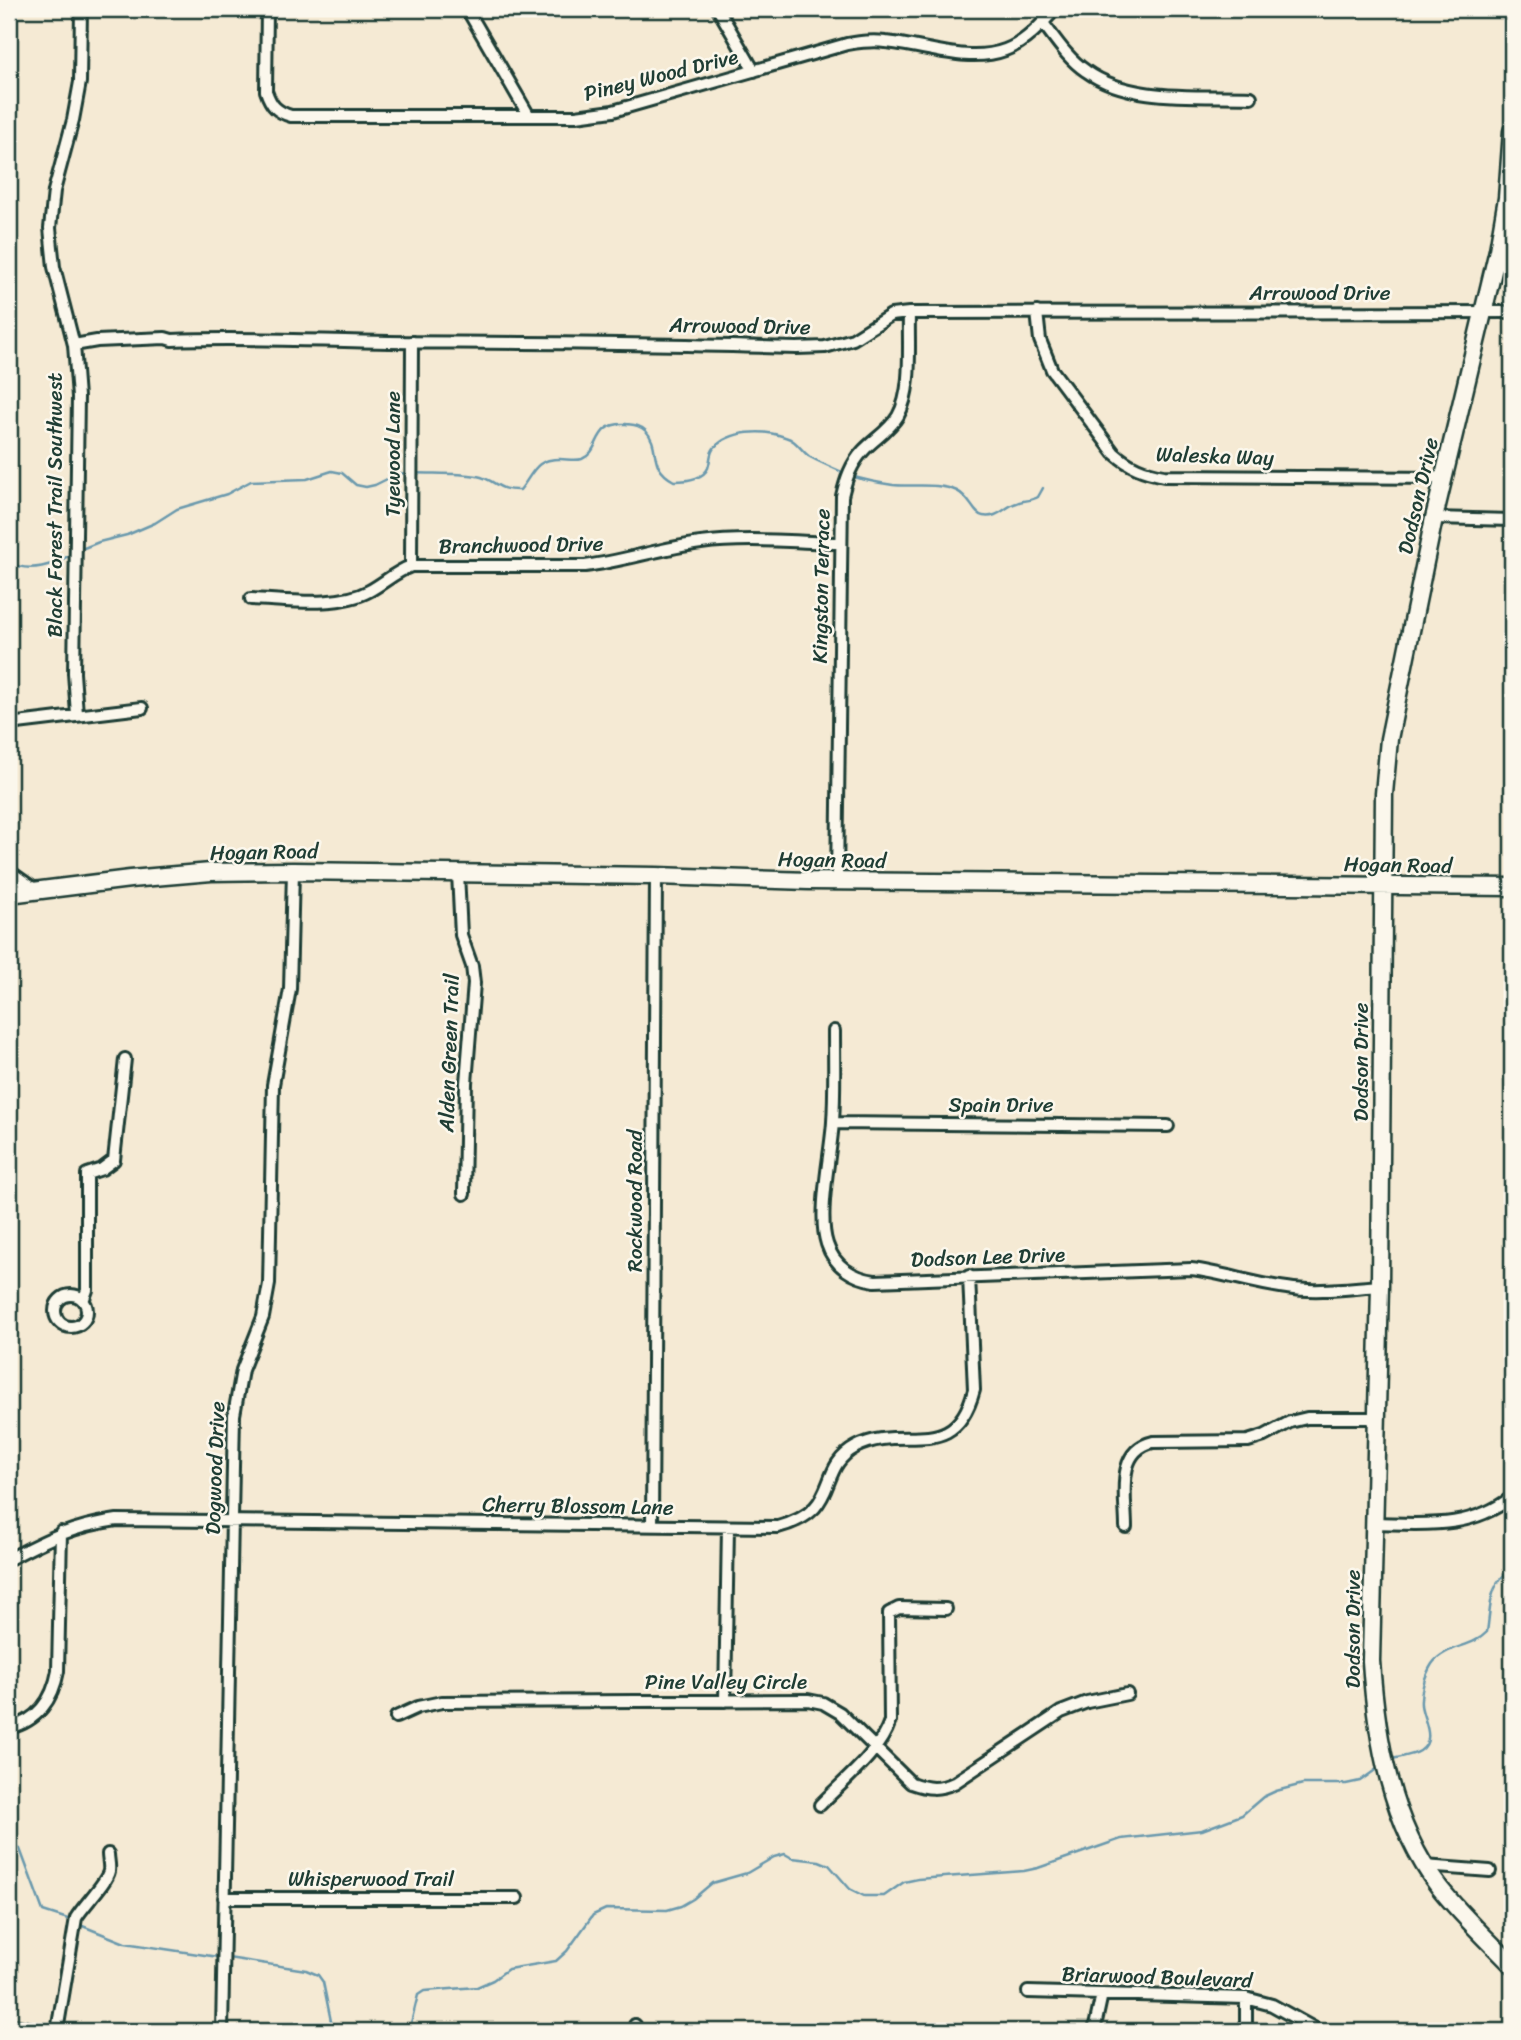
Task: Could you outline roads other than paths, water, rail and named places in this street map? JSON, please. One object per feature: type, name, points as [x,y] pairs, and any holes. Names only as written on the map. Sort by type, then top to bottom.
[{"type":"street","name":"Black Forest Trail Southwest","points":[[77,714],[74,673],[78,397],[74,345],[54,267],[50,228],[54,191],[74,120],[80,82],[81,9]]},
{"type":"street","name":"Piney Wood Drive","points":[[267,9],[266,91],[270,103],[279,112],[291,116],[576,116],[613,111],[866,41],[885,41],[970,54],[991,54],[1017,44],[1043,23],[1055,9]]},
{"type":"street","points":[[467,9],[529,116]]},
{"type":"street","points":[[718,9],[754,71]]},
{"type":"street","points":[[1043,23],[1076,63],[1116,87],[1147,94],[1251,97]]},
{"type":"street","name":"Dodson Drive","points":[[1512,131],[1507,198],[1434,518],[1389,738],[1384,794],[1380,1286],[1371,1661],[1375,1715],[1383,1755],[1411,1840],[1424,1866],[1454,1906],[1512,1965]]},
{"type":"street","name":"Waleska Way","points":[[1037,312],[1040,340],[1052,370],[1114,453],[1140,471],[1164,476],[1443,478]]},
{"type":"street","name":"Arrowood Drive","points":[[74,345],[165,338],[617,342],[797,348],[825,347],[853,339],[891,315],[909,313],[1512,312]]},
{"type":"street","name":"Kingston Terrace","points":[[836,882],[842,496],[849,472],[861,453],[892,425],[904,402],[909,313]]},
{"type":"street","name":"Tyewood Lane","points":[[411,566],[412,342]]},
{"type":"street","points":[[1434,518],[1512,520]]},
{"type":"street","name":"Branchwood Drive","points":[[251,599],[348,599],[369,591],[397,571],[411,566],[585,566],[612,563],[703,542],[841,543]]},
{"type":"street","points":[[9,724],[142,708]]},
{"type":"street","points":[[9,871],[36,890]]},
{"type":"street","name":"Hogan Road","points":[[9,894],[211,872],[656,876],[836,882],[1512,887]]},
{"type":"street","name":"Dogwood Drive","points":[[222,2031],[236,1396],[242,1370],[262,1317],[269,1284],[273,1085],[290,989],[293,872]]},
{"type":"street","name":"Alden Green Trail","points":[[458,873],[461,935],[472,966],[474,983],[467,1083],[464,1194]]},
{"type":"street","name":"Rockwood Road","points":[[652,1526],[656,876]]},
{"type":"street","name":"Dodson Lee Drive","points":[[834,1031],[833,1123],[825,1189],[825,1231],[827,1244],[835,1261],[862,1279],[875,1281],[1191,1269],[1220,1272],[1290,1289],[1380,1286]]},
{"type":"street","points":[[83,1301],[87,1290],[87,1174],[102,1169],[114,1160],[125,1059]]},
{"type":"street","name":"Spain Drive","points":[[833,1123],[1168,1126]]},
{"type":"street","name":"Cherry Blossom Lane","points":[[9,1559],[61,1532],[117,1520],[728,1527],[778,1527],[797,1522],[818,1505],[836,1466],[854,1448],[875,1441],[934,1437],[948,1432],[970,1408],[974,1390],[969,1276]]},
{"type":"street","points":[[1126,1528],[1126,1468],[1134,1450],[1142,1445],[1153,1442],[1248,1441],[1264,1437],[1290,1422],[1307,1418],[1377,1418]]},
{"type":"street","points":[[1374,1523],[1463,1522],[1500,1506],[1512,1497]]},
{"type":"street","points":[[725,1701],[728,1527]]},
{"type":"street","points":[[9,1728],[35,1717],[47,1703],[55,1687],[58,1671],[61,1532]]},
{"type":"street","points":[[820,1805],[887,1733],[890,1721],[889,1614],[899,1608],[946,1609]]},
{"type":"street","name":"Pine Valley Circle","points":[[396,1717],[418,1707],[442,1702],[808,1700],[823,1703],[840,1713],[911,1783],[926,1789],[941,1788],[954,1783],[1061,1712],[1087,1702],[1127,1695]]},
{"type":"street","points":[[57,2031],[76,1918],[105,1881],[109,1871],[108,1854]]},
{"type":"street","points":[[1424,1866],[1490,1871]]},
{"type":"street","name":"Whisperwood Trail","points":[[224,1898],[517,1898]]},
{"type":"street","name":"Briarwood Boulevard","points":[[1028,1992],[1246,1998],[1272,2005],[1320,2031]]},
{"type":"street","points":[[1094,2031],[1102,1994]]},
{"type":"street","points":[[1246,1998],[1246,2031]]},
{"type":"street","points":[[9,2024],[42,2031]]},
{"type":"waterway","points":[[413,473],[477,476],[506,489],[520,490],[540,464],[551,460],[582,459],[593,450],[602,432],[615,425],[626,424],[639,426],[646,431],[653,444],[660,470],[674,481],[688,480],[706,472],[712,450],[721,442],[738,434],[758,432],[789,438],[810,457],[844,473]]},
{"type":"waterway","points":[[79,550],[127,535],[155,523],[177,509],[227,494],[251,481],[307,479],[332,471],[342,473],[356,485],[366,487],[397,474],[407,473]]},
{"type":"waterway","points":[[851,476],[893,485],[950,488],[965,497],[977,513],[983,516],[997,514],[1019,502],[1036,498],[1043,488]]},
{"type":"waterway","points":[[9,562],[33,568],[58,561],[73,553]]},
{"type":"waterway","points":[[1389,1760],[1413,1754],[1425,1746],[1428,1730],[1421,1700],[1429,1668],[1444,1653],[1474,1641],[1487,1632],[1495,1589],[1504,1575],[1512,1569]]},
{"type":"waterway","points":[[409,2031],[418,1995],[424,1991],[477,1987],[508,1969],[556,1961],[567,1951],[593,1915],[606,1909],[667,1910],[681,1906],[712,1883],[747,1873],[774,1857],[785,1854],[792,1858],[829,1865],[850,1889],[864,1896],[884,1896],[904,1882],[918,1879],[1024,1871],[1121,1839],[1202,1830],[1242,1815],[1263,1797],[1276,1791],[1303,1784],[1346,1784],[1360,1781],[1381,1766]]},
{"type":"waterway","points":[[9,1845],[20,1849],[43,1911],[71,1920]]},
{"type":"waterway","points":[[80,1925],[125,1943],[218,1957]]},
{"type":"waterway","points":[[228,1958],[306,1970],[318,1975],[323,1982],[333,2031]]}]
